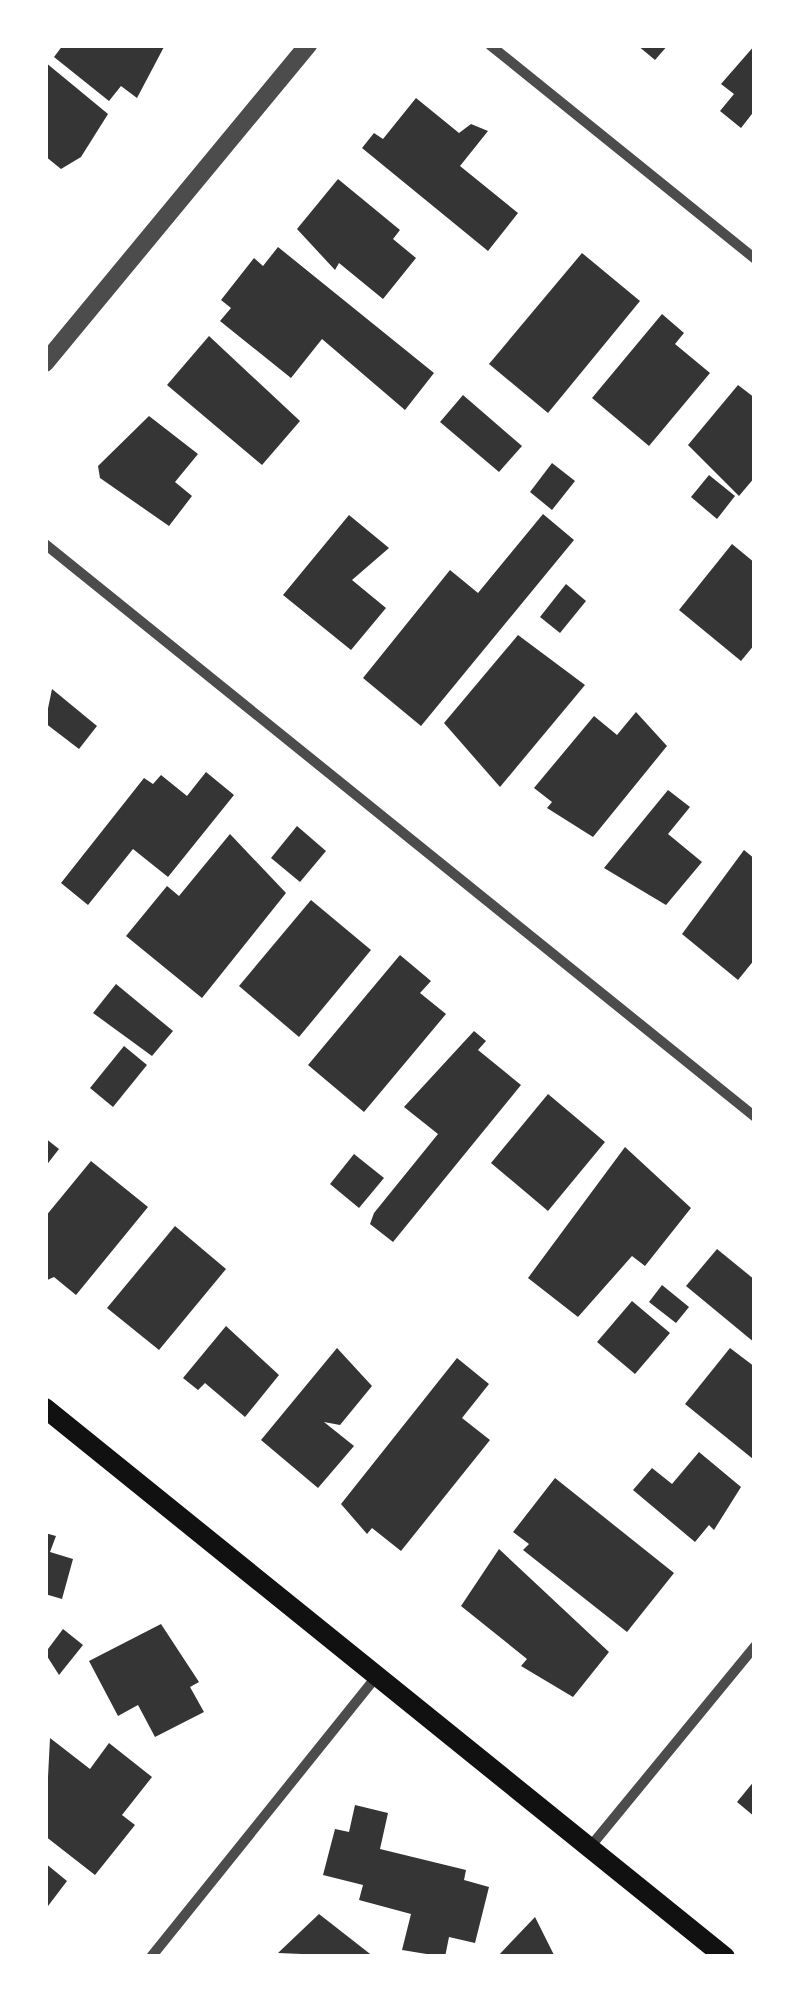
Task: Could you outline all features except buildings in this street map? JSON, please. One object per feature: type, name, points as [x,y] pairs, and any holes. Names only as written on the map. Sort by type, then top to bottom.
[{"type":"main road","points":[[45,1408],[724,1957]]},
{"type":"street","points":[[45,364],[308,45]]},
{"type":"street","points":[[490,45],[755,259]]},
{"type":"street","points":[[45,544],[755,1117]]},
{"type":"street","points":[[589,1848],[755,1646]]},
{"type":"street","points":[[152,1957],[377,1676]]}]
